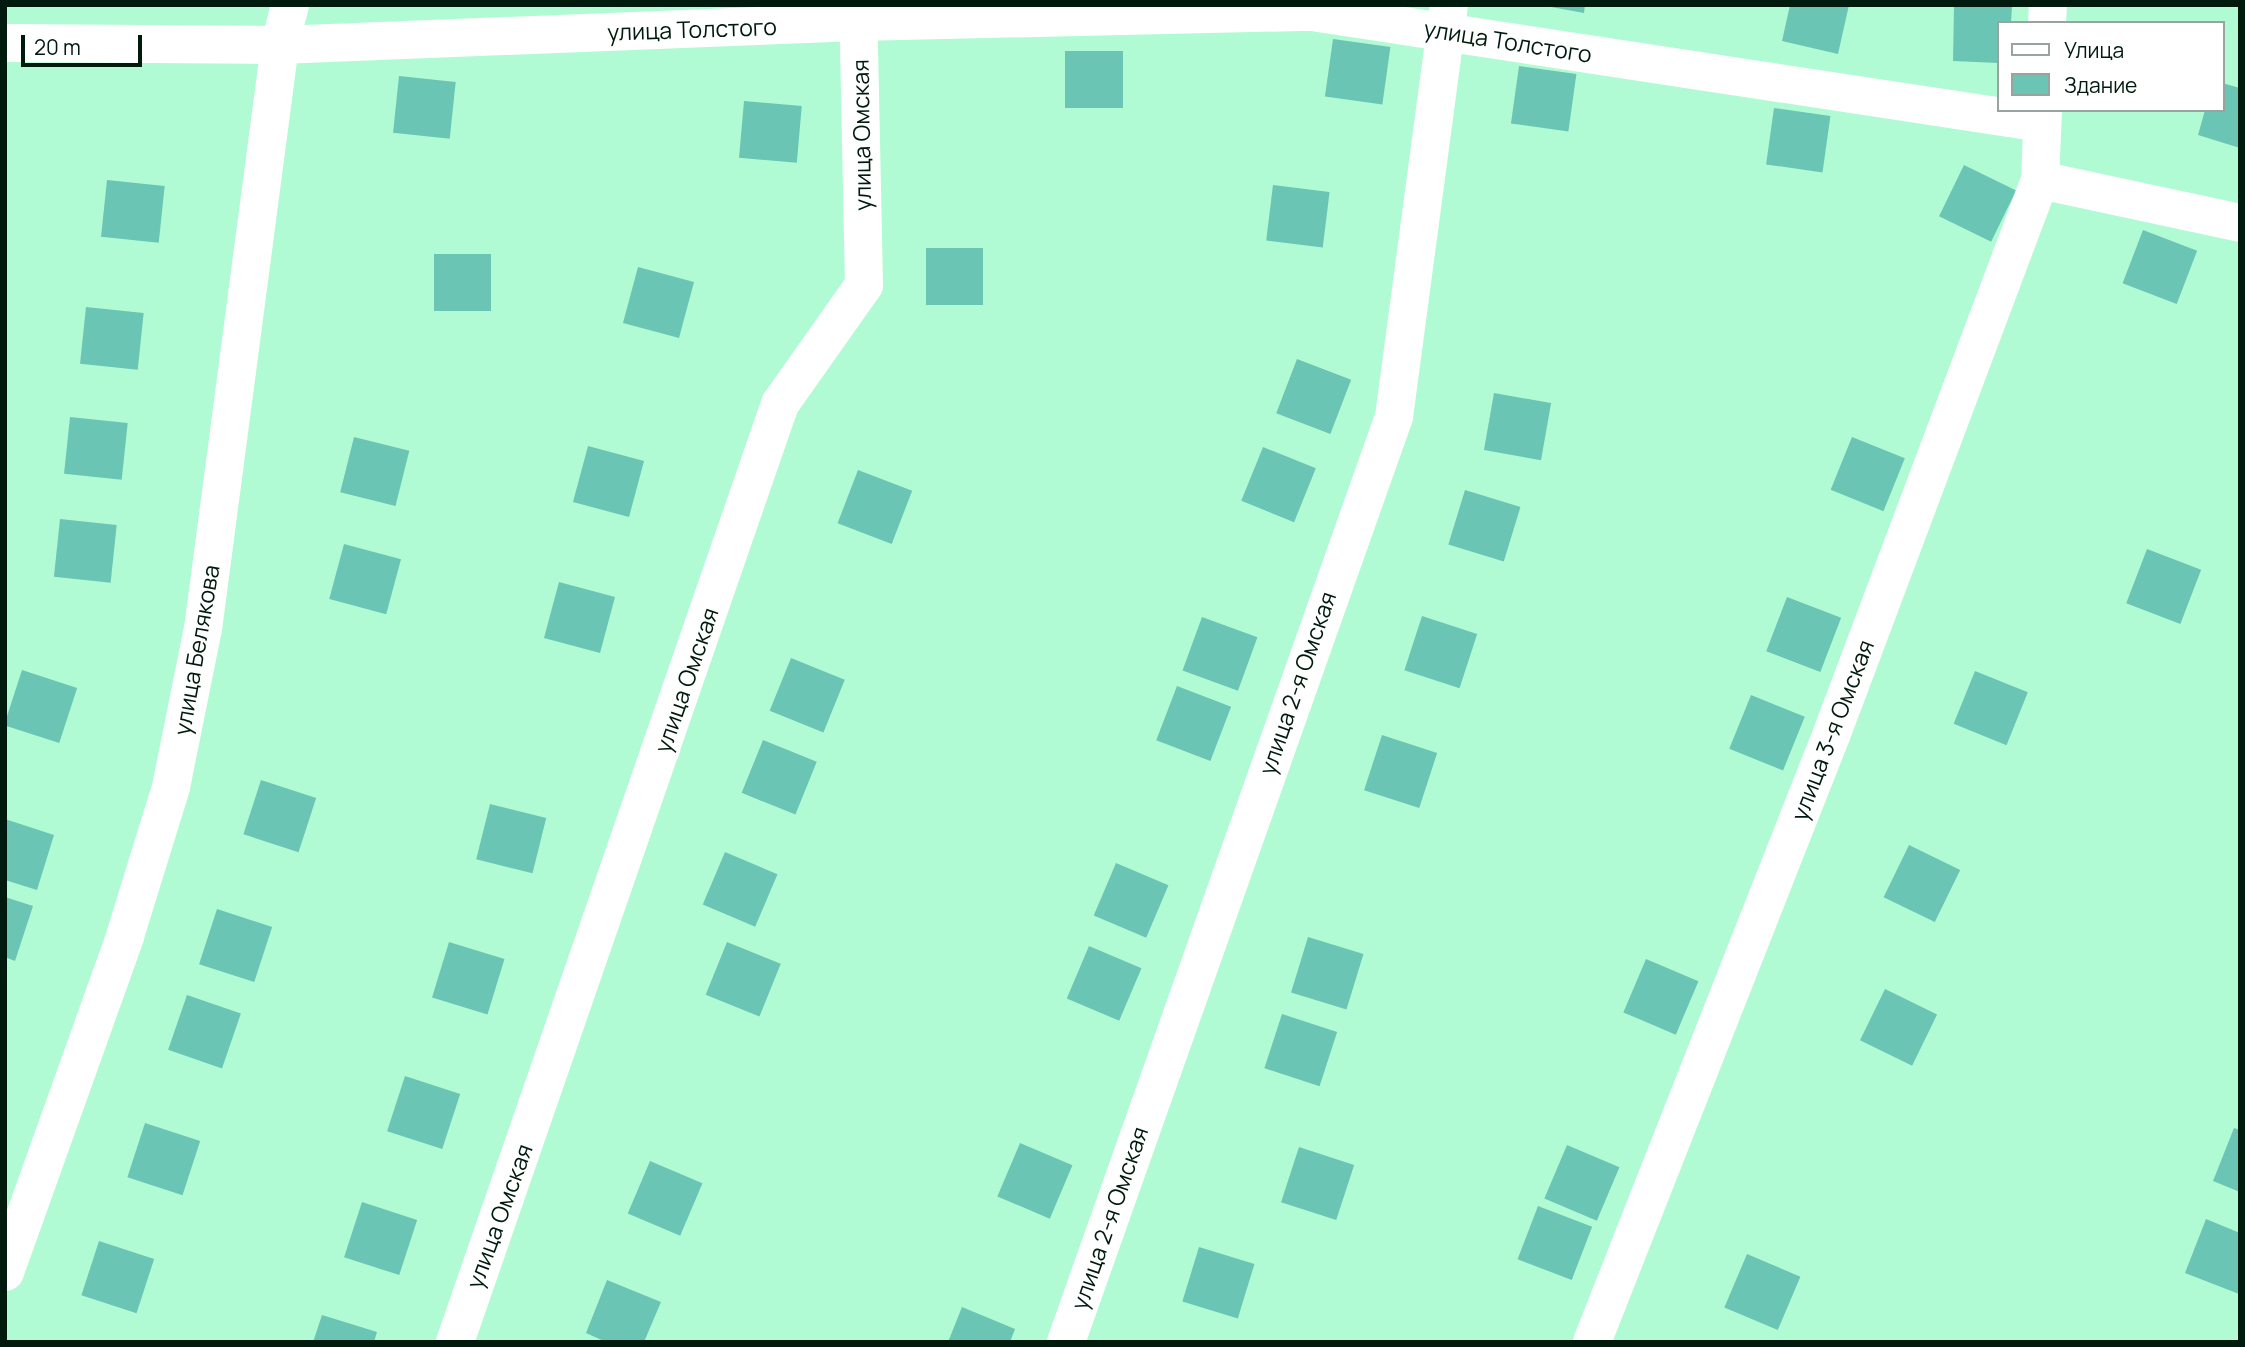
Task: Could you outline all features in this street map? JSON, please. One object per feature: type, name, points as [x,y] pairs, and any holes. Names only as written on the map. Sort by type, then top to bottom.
[{"type":"street","name":"улица Белякова","points":[[5,1272],[125,936],[171,788],[203,629],[280,45],[290,5]]},
{"type":"street","name":"улица Толстого","points":[[5,43],[280,45],[858,14],[1312,12],[1448,18],[1996,109]]},
{"type":"street","name":"улица Омская","points":[[455,1342],[780,404],[864,285],[858,14]]},
{"type":"street","name":"улица 2-я Омская","points":[[1066,1342],[1394,417],[1448,18]]},
{"type":"street","name":"улица Толстого","points":[[2012,112],[2042,117]]},
{"type":"street","name":"улица 3-я Омская","points":[[1592,1342],[1832,733],[2040,180],[2042,117]]},
{"type":"street","points":[[2040,180],[2240,223]]},
{"type":"building","points":[[1540,5],[1585,5],[1584,13]]},
{"type":"building","points":[[1790,5],[1849,5],[1838,54],[1782,41]]},
{"type":"building","points":[[1954,5],[2012,6],[2011,21],[1996,21],[1996,63],[1953,61]]},
{"type":"building","points":[[1333,39],[1390,47],[1382,105],[1325,96]]},
{"type":"building","points":[[1065,51],[1123,51],[1123,108],[1065,108]]},
{"type":"building","points":[[1519,66],[1576,74],[1568,132],[1511,123]]},
{"type":"building","points":[[399,76],[456,82],[450,139],[393,133]]},
{"type":"building","points":[[2224,84],[2240,88],[2240,148],[2198,135],[2204,112],[2224,112]]},
{"type":"building","points":[[744,101],[802,106],[797,163],[739,158]]},
{"type":"building","points":[[1774,108],[1830,116],[1823,172],[1766,164]]},
{"type":"building","points":[[1964,165],[2016,190],[1991,242],[1939,216]]},
{"type":"building","points":[[107,180],[165,186],[159,243],[101,237]]},
{"type":"building","points":[[1273,185],[1330,192],[1323,248],[1266,241]]},
{"type":"building","points":[[2143,230],[2197,251],[2177,304],[2123,283]]},
{"type":"building","points":[[926,248],[983,248],[983,305],[926,305]]},
{"type":"building","points":[[434,254],[491,254],[491,311],[434,311]]},
{"type":"building","points":[[638,267],[694,282],[679,338],[623,323]]},
{"type":"building","points":[[86,307],[144,313],[138,370],[80,364]]},
{"type":"building","points":[[1297,359],[1351,380],[1330,434],[1276,413]]},
{"type":"building","points":[[1494,393],[1551,403],[1541,460],[1484,450]]},
{"type":"building","points":[[70,417],[128,423],[122,480],[64,474]]},
{"type":"building","points":[[354,437],[409,451],[396,506],[340,492]]},
{"type":"building","points":[[1852,437],[1905,458],[1883,511],[1831,490]]},
{"type":"building","points":[[588,446],[644,461],[629,517],[573,502]]},
{"type":"building","points":[[1263,447],[1316,468],[1294,522],[1241,501]]},
{"type":"building","points":[[858,470],[912,491],[892,544],[838,523]]},
{"type":"building","points":[[1465,490],[1520,507],[1504,561],[1448,545]]},
{"type":"building","points":[[60,519],[117,525],[111,583],[54,577]]},
{"type":"building","points":[[344,544],[401,559],[386,614],[329,599]]},
{"type":"building","points":[[2147,549],[2201,570],[2180,624],[2126,603]]},
{"type":"building","points":[[559,582],[615,597],[600,653],[544,638]]},
{"type":"building","points":[[1787,597],[1841,618],[1820,672],[1766,651]]},
{"type":"building","points":[[1422,616],[1477,634],[1460,688],[1404,670]]},
{"type":"building","points":[[1202,617],[1257,637],[1238,691],[1183,671]]},
{"type":"building","points":[[791,658],[845,680],[823,733],[770,711]]},
{"type":"building","points":[[22,670],[77,688],[59,743],[5,725]]},
{"type":"building","points":[[1975,671],[2028,692],[2006,745],[1954,724]]},
{"type":"building","points":[[1177,686],[1231,707],[1210,761],[1156,740]]},
{"type":"building","points":[[1751,695],[1805,717],[1783,771],[1729,749]]},
{"type":"building","points":[[1382,735],[1437,753],[1419,808],[1364,790]]},
{"type":"building","points":[[763,740],[817,762],[795,815],[742,793]]},
{"type":"building","points":[[261,780],[316,798],[299,852],[243,834]]},
{"type":"building","points":[[490,804],[546,818],[532,873],[476,859]]},
{"type":"building","points":[[5,819],[54,835],[37,890],[5,880]]},
{"type":"building","points":[[1909,845],[1960,870],[1935,922],[1884,897]]},
{"type":"building","points":[[725,852],[777,874],[755,927],[703,904]]},
{"type":"building","points":[[1116,863],[1168,885],[1146,938],[1094,915]]},
{"type":"building","points":[[5,897],[33,906],[15,961],[5,957]]},
{"type":"building","points":[[217,909],[272,927],[254,982],[199,964]]},
{"type":"building","points":[[1308,937],[1363,954],[1347,1009],[1291,992]]},
{"type":"building","points":[[449,942],[504,959],[488,1014],[432,997]]},
{"type":"building","points":[[727,942],[781,964],[759,1017],[706,995]]},
{"type":"building","points":[[1089,946],[1141,968],[1119,1021],[1067,998]]},
{"type":"building","points":[[1646,959],[1698,981],[1676,1035],[1623,1012]]},
{"type":"building","points":[[1885,989],[1937,1014],[1912,1066],[1860,1040]]},
{"type":"building","points":[[187,995],[241,1014],[222,1068],[168,1050]]},
{"type":"building","points":[[1282,1014],[1337,1032],[1320,1086],[1264,1068]]},
{"type":"building","points":[[405,1076],[460,1094],[442,1149],[387,1131]]},
{"type":"building","points":[[145,1123],[200,1141],[183,1195],[127,1177]]},
{"type":"building","points":[[2234,1128],[2240,1130],[2240,1192],[2213,1181]]},
{"type":"building","points":[[1020,1143],[1072,1165],[1050,1219],[997,1196]]},
{"type":"building","points":[[1567,1145],[1619,1167],[1597,1221],[1544,1198]]},
{"type":"building","points":[[1299,1147],[1354,1165],[1336,1220],[1281,1202]]},
{"type":"building","points":[[650,1161],[702,1183],[680,1236],[628,1213]]},
{"type":"building","points":[[362,1202],[417,1220],[399,1275],[344,1257]]},
{"type":"building","points":[[1538,1206],[1592,1227],[1572,1280],[1518,1259]]},
{"type":"building","points":[[2206,1219],[2240,1233],[2239,1294],[2185,1273]]},
{"type":"building","points":[[99,1241],[154,1259],[137,1313],[81,1295]]},
{"type":"building","points":[[1199,1247],[1254,1264],[1238,1318],[1182,1302]]},
{"type":"building","points":[[1747,1254],[1800,1277],[1778,1330],[1724,1307]]},
{"type":"building","points":[[607,1280],[661,1302],[644,1342],[606,1342],[586,1333]]},
{"type":"building","points":[[962,1307],[1015,1329],[1010,1342],[948,1342]]},
{"type":"building","points":[[322,1315],[377,1332],[374,1342],[313,1342]]}]
